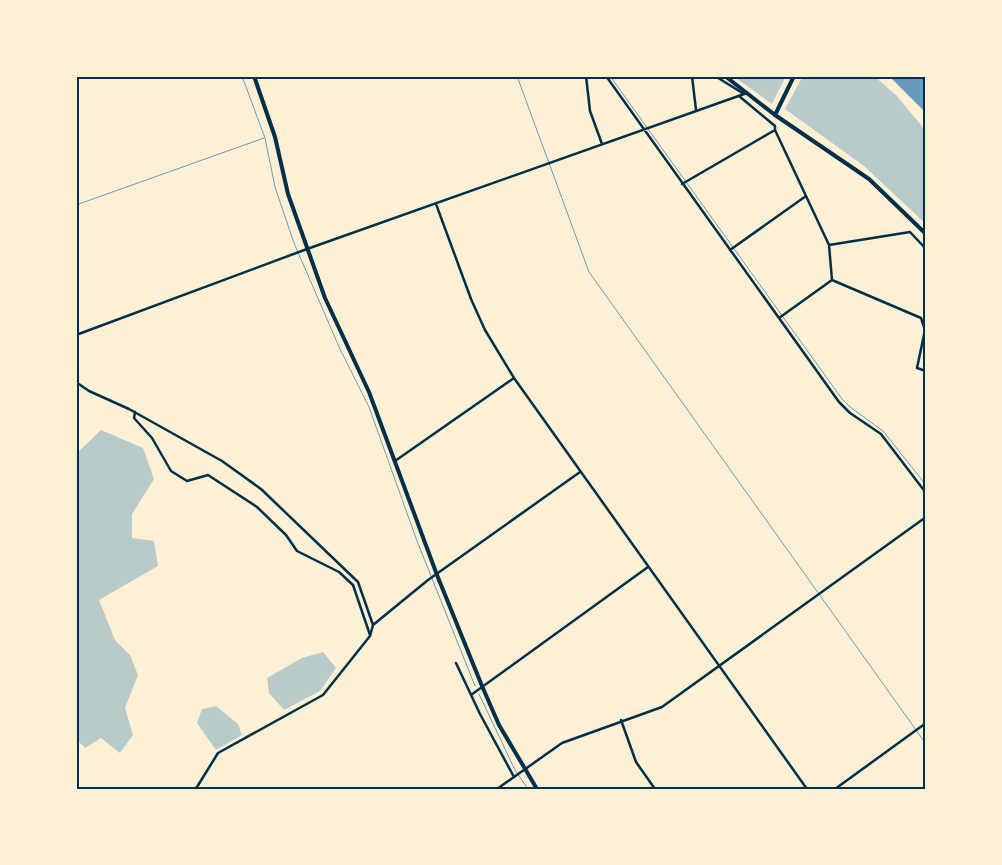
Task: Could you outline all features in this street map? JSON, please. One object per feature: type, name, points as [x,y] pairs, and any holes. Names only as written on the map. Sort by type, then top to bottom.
[{"type":"main road","points":[[254,76],[275,137],[288,194],[307,249],[325,298],[369,392],[395,460],[435,576],[500,725],[524,771],[537,789]]},
{"type":"main road","points":[[724,76],[775,115],[869,179],[926,234]]},
{"type":"main road","points":[[775,115],[794,76]]},
{"type":"street","points":[[586,76],[590,111],[602,144]]},
{"type":"street","points":[[606,76],[839,402],[850,413],[881,434],[926,493]]},
{"type":"street","points":[[692,76],[696,110]]},
{"type":"street","points":[[715,76],[746,93]]},
{"type":"street","points":[[76,335],[301,251],[746,93]]},
{"type":"street","points":[[739,96],[775,126],[775,130],[828,245],[832,280]]},
{"type":"street","points":[[683,183],[775,130]]},
{"type":"street","points":[[731,250],[806,196]]},
{"type":"street","points":[[436,204],[471,299],[485,330],[514,378],[806,789]]},
{"type":"street","points":[[828,245],[910,232],[926,249]]},
{"type":"street","points":[[779,318],[832,280]]},
{"type":"street","points":[[832,280],[921,318],[925,330],[917,368],[926,371]]},
{"type":"street","points":[[395,460],[514,378]]},
{"type":"street","points":[[76,382],[89,391],[135,412],[222,461],[262,490],[358,582],[373,625]]},
{"type":"street","points":[[135,412],[134,418],[152,438],[171,471],[187,481],[208,475],[234,491],[257,507],[286,535],[297,551],[339,572],[353,585],[370,635]]},
{"type":"street","points":[[193,789],[197,787],[218,754],[322,695],[370,635],[373,625],[428,580],[580,472]]},
{"type":"street","points":[[497,789],[562,743],[662,707],[926,518]]},
{"type":"street","points":[[471,695],[648,567]]},
{"type":"street","points":[[456,662],[514,777]]},
{"type":"street","points":[[622,720],[636,762],[655,789]]},
{"type":"street","points":[[835,789],[926,723]]},
{"type":"shaded area","points":[[733,76],[786,76],[772,104]]},
{"type":"shaded area","points":[[803,76],[874,76],[896,95],[926,131],[926,224],[864,166],[785,109]]},
{"type":"shaded area","points":[[101,430],[143,448],[154,479],[132,514],[132,538],[154,541],[158,566],[99,600],[115,640],[130,655],[138,675],[125,708],[133,735],[120,753],[101,738],[85,748],[76,739],[76,454]]},
{"type":"shaded area","points":[[323,652],[336,668],[320,691],[284,710],[269,693],[267,678],[302,658]]},
{"type":"shaded area","points":[[216,706],[238,724],[242,735],[216,750],[197,723],[202,709]]},
{"type":"water","points":[[889,76],[926,76],[926,113]]},
{"type":"waterway","points":[[242,76],[265,138],[275,187],[294,243],[340,349],[369,407],[417,541],[475,686]]},
{"type":"waterway","points":[[517,76],[589,272],[926,744]]},
{"type":"waterway","points":[[610,76],[842,399],[883,431],[926,485]]},
{"type":"waterway","points":[[76,205],[264,138]]},
{"type":"waterway","points":[[479,694],[515,770],[528,789]]}]
